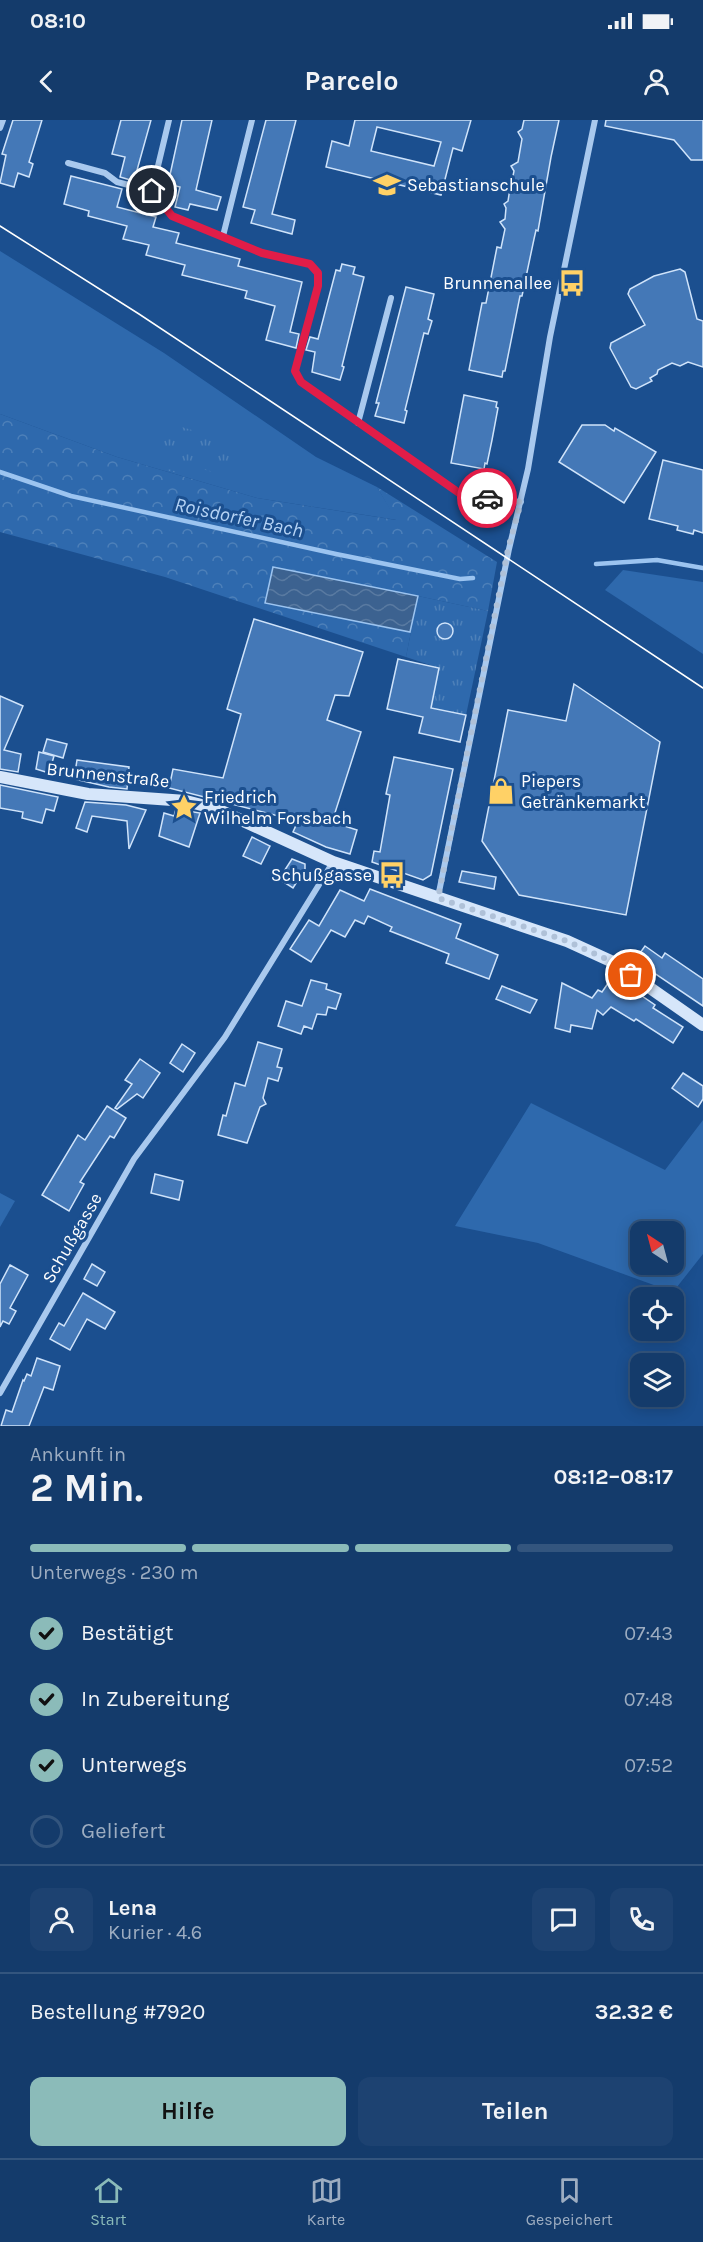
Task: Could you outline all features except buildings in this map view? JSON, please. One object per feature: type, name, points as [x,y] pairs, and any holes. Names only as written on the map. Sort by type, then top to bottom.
[{"type":"street","points":[[0,128],[3,120]]},
{"type":"street","points":[[152,191],[169,120]]},
{"type":"street","points":[[223,236],[252,120]]},
{"type":"street","points":[[438,898],[508,549],[521,502],[550,337],[595,120]]},
{"type":"street","points":[[68,163],[105,173],[117,182],[152,191],[172,216],[262,253],[310,264],[318,273],[318,286],[295,371],[301,382],[462,495],[521,502]]},
{"type":"street","points":[[358,423],[391,298]]},
{"type":"street","name":"Brunnenstraße","points":[[0,777],[88,794],[186,801],[217,809],[333,862],[567,941],[613,962],[703,1024]]},
{"type":"street","name":"Schußgasse","points":[[0,1393],[134,1159],[225,1037],[333,862]]},
{"type":"green space","points":[[0,251],[164,353],[316,457],[377,487],[397,520],[257,498],[117,457],[0,414]]},
{"type":"green space","points":[[0,414],[117,457],[257,498],[396,520],[377,487],[497,562],[488,611],[418,596],[406,657],[165,577],[0,532]]},
{"type":"green space","points":[[168,423],[236,443],[226,476],[192,466],[188,476],[155,467]]},
{"type":"green space","points":[[623,570],[703,582],[703,654],[605,590]]},
{"type":"green space","points":[[418,596],[488,611],[466,715],[431,708],[439,668],[406,657]]},
{"type":"green space","points":[[531,1103],[665,1170],[703,1120],[703,1254],[677,1287],[659,1287],[538,1243],[455,1226]]},
{"type":"green space","points":[[0,1193],[15,1201],[0,1227]]},
{"type":"water","points":[[273,567],[418,596],[410,632],[265,603]]},
{"type":"waterway","name":"Roisdorfer Bach","points":[[0,472],[71,496],[336,554],[460,579],[473,578]]},
{"type":"waterway","name":"Roisdorfer Bach","points":[[596,564],[657,560],[703,568]]},
{"type":"tram line","points":[[0,226],[139,314],[703,688]]},
{"type":"way so far","points":[[487,498],[521,502],[508,549],[438,898],[567,941],[613,962],[631,975]]},
{"type":"place","name":"Sebastianschule","points":[[387,185]]},
{"type":"place","name":"Brunnenallee","points":[[572,283]]},
{"type":"place","name":"Piepers Getränkemarkt","points":[[501,791]]},
{"type":"place","name":"Friedrich Wilhelm Forsbach","points":[[184,807]]},
{"type":"place","name":"Schußgasse","points":[[392,875]]},
{"type":"route","points":[[152,191],[172,216],[262,253],[310,264],[318,273],[318,286],[295,371],[301,382],[462,495],[487,498]]}]
